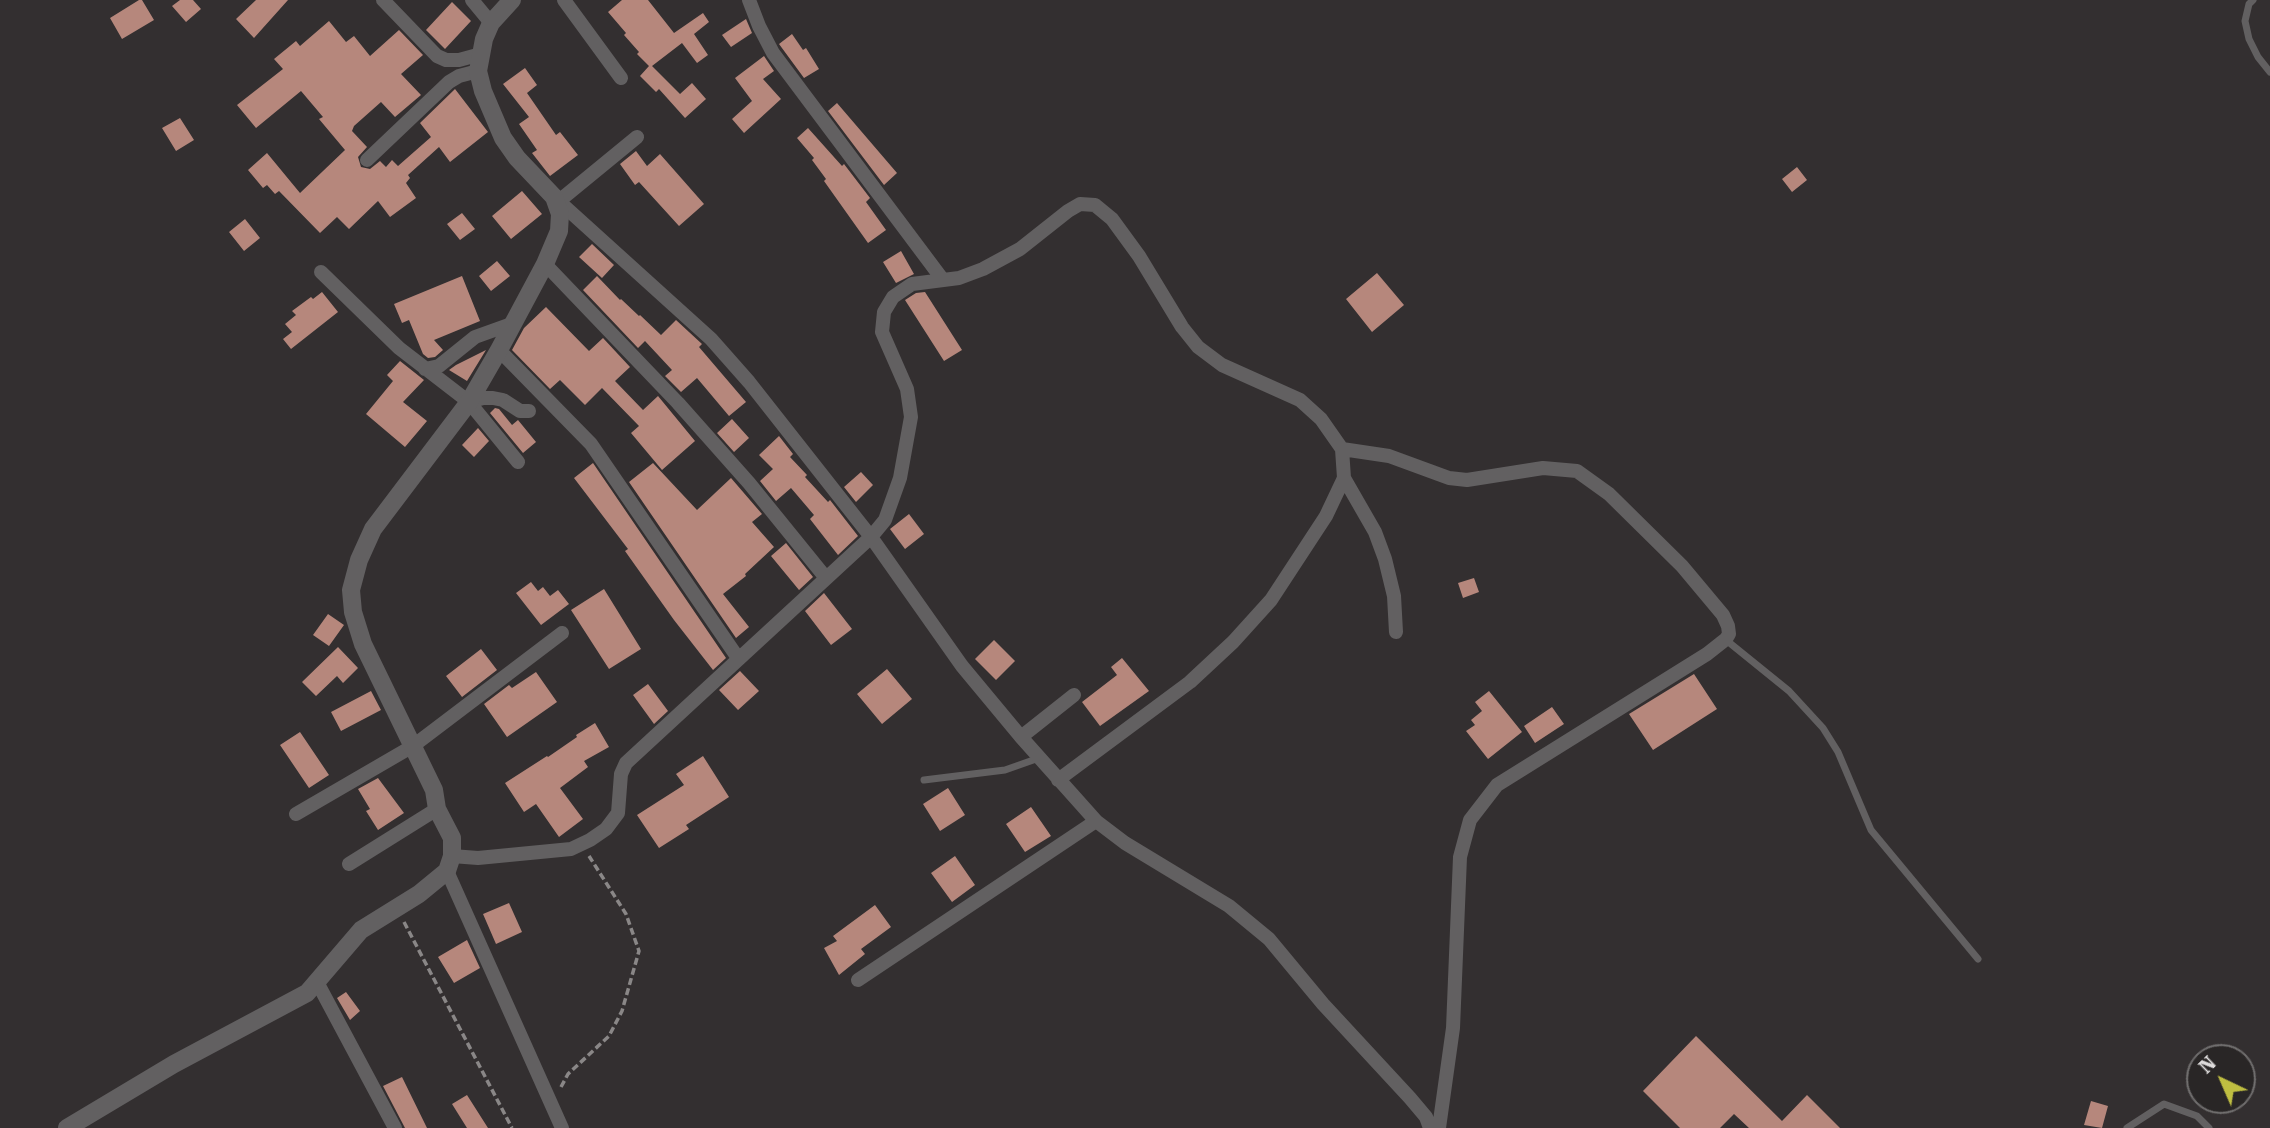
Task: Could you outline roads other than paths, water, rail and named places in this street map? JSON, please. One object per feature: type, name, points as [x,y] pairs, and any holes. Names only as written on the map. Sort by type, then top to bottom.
[{"type":"street","points":[[383,0],[437,56],[446,60],[480,62]]},
{"type":"street","points":[[472,0],[491,23]]},
{"type":"street","points":[[512,0],[491,23],[484,39],[480,62],[483,91],[503,138],[517,158],[557,199],[711,339],[796,439],[871,537],[962,666],[1096,821],[1125,843],[1229,906],[1269,939],[1323,1004],[1410,1098],[1426,1117],[1430,1128]]},
{"type":"street","points":[[564,0],[621,78]]},
{"type":"street","points":[[749,0],[774,53],[943,280]]},
{"type":"street","points":[[367,160],[449,82],[480,62]]},
{"type":"street","points":[[557,199],[637,138]]},
{"type":"street","points":[[557,199],[559,231],[514,323],[469,402],[373,529],[359,560],[351,590],[353,612],[363,644],[434,790],[437,809],[452,838],[449,864],[562,1128]]},
{"type":"street","points":[[67,1128],[174,1064],[307,993],[361,930],[419,894],[449,864],[478,858],[571,849],[606,829],[618,813],[621,774],[626,762],[871,537],[885,520],[892,504],[911,417],[907,389],[882,331],[884,312],[893,297],[912,284],[959,278],[983,269],[1020,249],[1080,204],[1095,205],[1112,219],[1182,327],[1198,347],[1222,365],[1300,400],[1321,419],[1342,449],[1344,478],[1375,532],[1385,559],[1394,596],[1396,632]]},
{"type":"street","points":[[544,264],[678,403],[749,482],[826,578]]},
{"type":"street","points":[[321,272],[390,340],[469,402],[518,462]]},
{"type":"street","points":[[425,369],[439,366],[475,337],[514,323]]},
{"type":"street","points":[[499,350],[590,444],[738,658]]},
{"type":"street","points":[[469,402],[494,398],[503,400],[520,411],[529,411]]},
{"type":"street","points":[[1342,449],[1389,456],[1449,478],[1467,480],[1543,468],[1577,471],[1609,494],[1682,566],[1723,615],[1728,626],[1729,634],[1726,639],[1707,654],[1497,785],[1470,820],[1460,857],[1453,1028],[1439,1128]]},
{"type":"street","points":[[1058,780],[1190,682],[1233,642],[1271,600],[1326,516],[1344,478]]},
{"type":"street","points":[[296,814],[413,746],[562,633]]},
{"type":"street","points":[[1021,737],[1074,695]]},
{"type":"street","points":[[349,864],[437,809]]},
{"type":"street","points":[[858,980],[1096,821]]},
{"type":"street","points":[[317,982],[395,1128]]},
{"type":"lane","points":[[2253,0],[2245,21],[2249,39],[2270,72]]},
{"type":"lane","points":[[1726,639],[1789,691],[1823,728],[1838,751],[1871,830],[1978,959]]},
{"type":"lane","points":[[924,780],[1005,770],[1039,758]]},
{"type":"lane","points":[[2127,1128],[2164,1104],[2197,1116],[2209,1128]]}]
